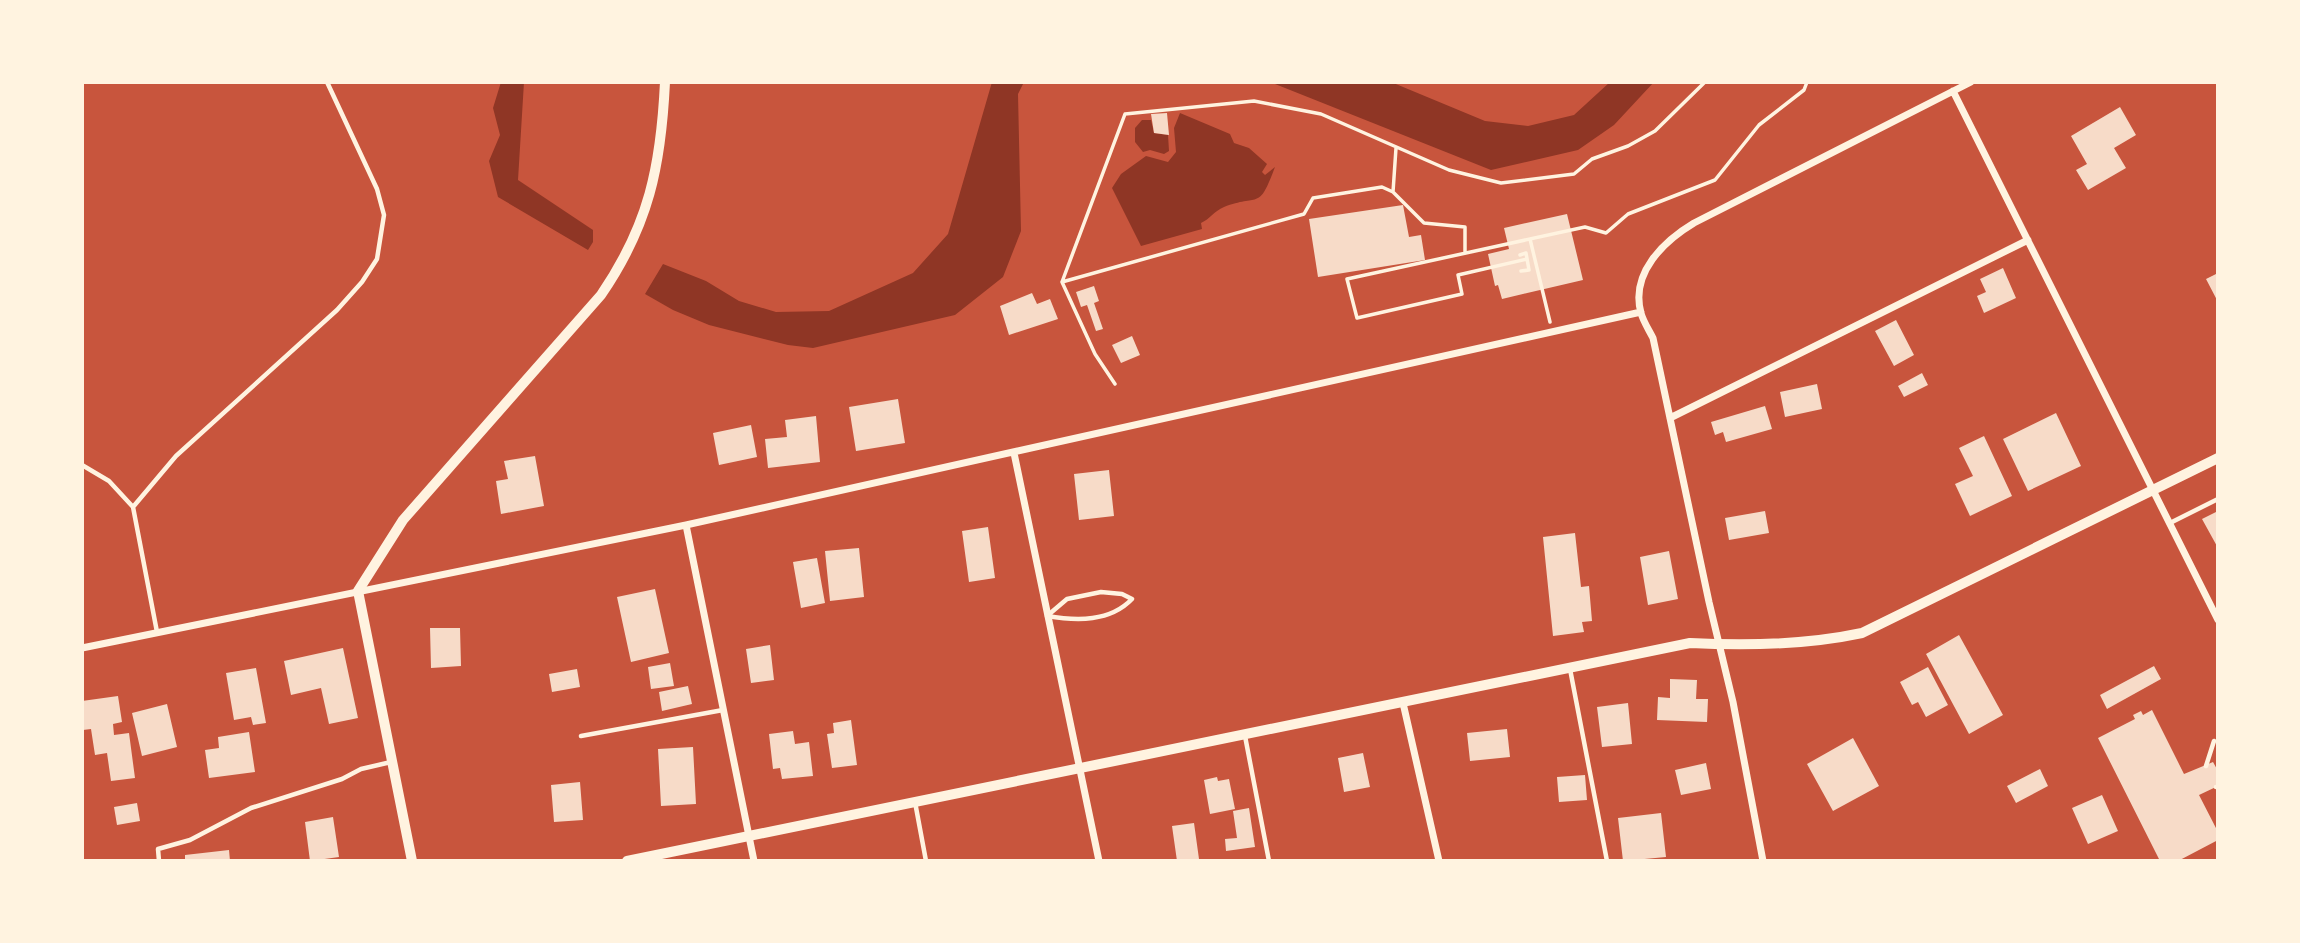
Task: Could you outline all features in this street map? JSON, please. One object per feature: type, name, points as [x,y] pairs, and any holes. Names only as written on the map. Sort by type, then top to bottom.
[{"type":"street","points":[[412,861],[358,591],[403,520],[601,295],[619,269],[637,236],[648,207],[663,125],[665,82]]},
{"type":"street","points":[[1763,861],[1721,644],[1653,338],[1641,313],[1642,288],[1652,258],[1675,234],[1971,82]]},
{"type":"street","points":[[1954,91],[2218,620]]},
{"type":"street","points":[[1670,418],[2028,240]]},
{"type":"street","points":[[82,648],[686,525],[1641,313]]},
{"type":"street","points":[[1014,453],[1099,861]]},
{"type":"street","points":[[627,861],[748,834],[1690,643],[1828,639],[1861,633],[2218,457]]},
{"type":"street","points":[[686,525],[754,861]]},
{"type":"street","points":[[1403,703],[1439,861]]},
{"type":"lane","points":[[134,508],[176,456],[337,310],[362,282],[377,259],[384,215],[377,188],[327,82]]},
{"type":"lane","points":[[82,465],[109,481],[134,508],[157,633]]},
{"type":"lane","points":[[2169,523],[2218,499]]},
{"type":"lane","points":[[1101,592],[1122,594],[1132,599],[1122,610],[1112,614],[1073,621],[1047,615],[1068,599],[1101,592]]},
{"type":"lane","points":[[1570,668],[1607,861]]},
{"type":"lane","points":[[581,736],[723,709]]},
{"type":"lane","points":[[1245,735],[1269,861]]},
{"type":"lane","points":[[2206,766],[2214,741]]},
{"type":"lane","points":[[159,861],[158,849],[190,840],[251,807],[342,779],[362,769],[392,762]]},
{"type":"lane","points":[[915,801],[926,861]]},
{"type":"path","points":[[1115,384],[1095,354],[1062,282],[1125,114],[1254,101],[1321,114],[1449,170],[1501,183],[1574,174],[1592,159],[1628,146],[1655,131],[1705,82]]},
{"type":"path","points":[[1527,259],[1458,275],[1462,294],[1357,318],[1347,279],[1585,227],[1606,233],[1628,214],[1716,180],[1759,125],[1804,90],[1807,82]]},
{"type":"path","points":[[1393,192],[1396,147]]},
{"type":"path","points":[[1062,282],[1304,214],[1313,198],[1382,187],[1393,192],[1424,223],[1465,227],[1465,253]]},
{"type":"path","points":[[1530,239],[1552,332]]},
{"type":"path","points":[[1520,255],[1526,253],[1529,270],[1521,271]]},
{"type":"shaded area","points":[[501,82],[524,82],[518,180],[593,230],[593,242],[588,250],[498,197],[489,161],[500,135],[493,108]]},
{"type":"shaded area","points":[[992,82],[1024,82],[1018,94],[1021,231],[1003,277],[955,315],[813,348],[788,345],[709,325],[673,310],[645,294],[663,264],[706,281],[739,301],[776,312],[829,311],[913,273],[948,234]]},
{"type":"shaded area","points":[[1270,82],[1391,82],[1485,121],[1528,126],[1574,115],[1610,82],[1654,82],[1614,125],[1578,150],[1491,170]]},
{"type":"shaded area","points":[[1180,113],[1230,134],[1234,143],[1249,148],[1267,164],[1262,172],[1265,175],[1275,167],[1265,190],[1257,199],[1221,209],[1201,223],[1202,229],[1141,246],[1112,188],[1121,174],[1146,156],[1168,162],[1176,152],[1174,128]]},
{"type":"shaded area","points":[[1142,120],[1151,120],[1154,133],[1168,135],[1169,151],[1164,154],[1150,150],[1143,152],[1135,142],[1135,128]]},
{"type":"building","points":[[2120,107],[2136,135],[2114,148],[2126,168],[2088,190],[2076,170],[2087,164],[2071,136]]},
{"type":"building","points":[[1167,113],[1169,135],[1154,133],[1151,114]]},
{"type":"building","points":[[1403,205],[1409,237],[1421,235],[1425,260],[1318,277],[1309,219]]},
{"type":"building","points":[[1567,214],[1583,280],[1502,299],[1498,285],[1495,286],[1488,254],[1509,249],[1504,228]]},
{"type":"building","points":[[2003,268],[2016,298],[1984,313],[1977,296],[1986,292],[1980,279]]},
{"type":"building","points":[[2218,273],[2218,302],[2206,279]]},
{"type":"building","points":[[1094,286],[1099,301],[1094,303],[1103,329],[1096,331],[1087,305],[1081,307],[1076,292]]},
{"type":"building","points":[[1032,293],[1037,304],[1050,299],[1058,319],[1009,335],[1000,306]]},
{"type":"building","points":[[1896,320],[1914,355],[1894,366],[1875,331]]},
{"type":"building","points":[[1132,336],[1140,355],[1121,363],[1112,345]]},
{"type":"building","points":[[1922,373],[1928,385],[1904,397],[1898,386]]},
{"type":"building","points":[[1817,384],[1822,409],[1785,417],[1780,392]]},
{"type":"building","points":[[898,399],[905,443],[856,451],[849,407]]},
{"type":"building","points":[[1765,406],[1772,429],[1726,442],[1723,432],[1715,435],[1711,422]]},
{"type":"building","points":[[2056,413],[2081,466],[2028,491],[2003,439]]},
{"type":"building","points":[[816,416],[820,462],[768,468],[765,439],[787,437],[785,420]]},
{"type":"building","points":[[751,425],[757,457],[719,465],[713,433]]},
{"type":"building","points":[[1984,436],[2012,496],[1970,516],[1955,484],[1973,476],[1959,448]]},
{"type":"building","points":[[535,456],[544,506],[501,514],[496,481],[508,479],[504,461]]},
{"type":"building","points":[[1109,470],[1114,516],[1079,520],[1074,474]]},
{"type":"building","points":[[1765,511],[1769,533],[1729,540],[1725,518]]},
{"type":"building","points":[[2218,511],[2218,548],[2202,519]]},
{"type":"building","points":[[988,527],[995,578],[969,582],[962,531]]},
{"type":"building","points":[[1575,533],[1581,587],[1589,586],[1592,621],[1582,622],[1584,632],[1553,636],[1543,537]]},
{"type":"building","points":[[859,548],[864,597],[830,601],[825,551]]},
{"type":"building","points":[[1669,551],[1678,599],[1648,605],[1640,557]]},
{"type":"building","points":[[817,558],[825,603],[801,608],[793,562]]},
{"type":"building","points":[[655,589],[669,653],[631,662],[617,597]]},
{"type":"building","points":[[430,628],[460,628],[461,666],[431,668]]},
{"type":"building","points":[[1959,635],[2003,715],[1969,734],[1926,654]]},
{"type":"building","points":[[770,645],[774,680],[751,683],[746,649]]},
{"type":"building","points":[[343,648],[358,718],[329,724],[321,688],[291,695],[284,661]]},
{"type":"building","points":[[670,663],[674,686],[651,689],[648,667]]},
{"type":"building","points":[[2154,666],[2161,679],[2107,709],[2100,695]]},
{"type":"building","points":[[1928,667],[1948,705],[1926,717],[1918,702],[1912,705],[1900,682]]},
{"type":"building","points":[[256,668],[266,723],[253,725],[251,717],[234,720],[226,673]]},
{"type":"building","points":[[577,669],[580,687],[552,692],[549,674]]},
{"type":"building","points":[[1670,679],[1697,680],[1696,699],[1708,699],[1707,722],[1657,720],[1658,697],[1670,698]]},
{"type":"building","points":[[688,686],[692,704],[662,711],[659,692]]},
{"type":"building","points":[[118,696],[122,722],[113,724],[114,735],[129,733],[135,778],[111,781],[107,753],[95,755],[91,729],[83,730],[82,701]]},
{"type":"building","points":[[1628,703],[1632,744],[1602,747],[1597,707]]},
{"type":"building","points":[[167,704],[177,747],[142,756],[132,713]]},
{"type":"building","points":[[2152,710],[2184,774],[2213,762],[2218,771],[2218,786],[2199,795],[2218,832],[2218,840],[2178,861],[2160,861],[2098,738],[2135,719],[2133,715],[2141,711],[2143,715]]},
{"type":"building","points":[[851,720],[857,765],[832,768],[827,734],[834,733],[833,723]]},
{"type":"building","points":[[1507,729],[1510,757],[1470,761],[1467,733]]},
{"type":"building","points":[[793,731],[795,744],[809,742],[813,776],[782,779],[780,768],[773,769],[769,734]]},
{"type":"building","points":[[249,732],[255,772],[209,778],[205,750],[219,748],[218,737]]},
{"type":"building","points":[[1853,738],[1879,786],[1833,811],[1807,764]]},
{"type":"building","points":[[693,747],[696,804],[661,806],[658,749]]},
{"type":"building","points":[[1363,753],[1370,787],[1344,792],[1338,758]]},
{"type":"building","points":[[1706,763],[1711,789],[1681,795],[1675,770]]},
{"type":"building","points":[[2040,769],[2048,786],[2016,803],[2007,786]]},
{"type":"building","points":[[1585,775],[1587,800],[1559,802],[1557,777]]},
{"type":"building","points":[[1217,777],[1218,781],[1229,779],[1235,809],[1210,814],[1204,780]]},
{"type":"building","points":[[580,782],[583,820],[554,822],[551,785]]},
{"type":"building","points":[[2102,795],[2118,831],[2088,844],[2072,808]]},
{"type":"building","points":[[137,803],[140,821],[117,825],[114,807]]},
{"type":"building","points":[[1249,808],[1255,847],[1226,851],[1225,839],[1237,838],[1233,811]]},
{"type":"building","points":[[1661,813],[1666,857],[1623,861],[1618,818]]},
{"type":"building","points":[[333,817],[339,857],[310,861],[305,822]]},
{"type":"building","points":[[1194,823],[1199,859],[1177,861],[1172,826]]},
{"type":"building","points":[[229,850],[230,861],[185,861],[185,855]]}]
